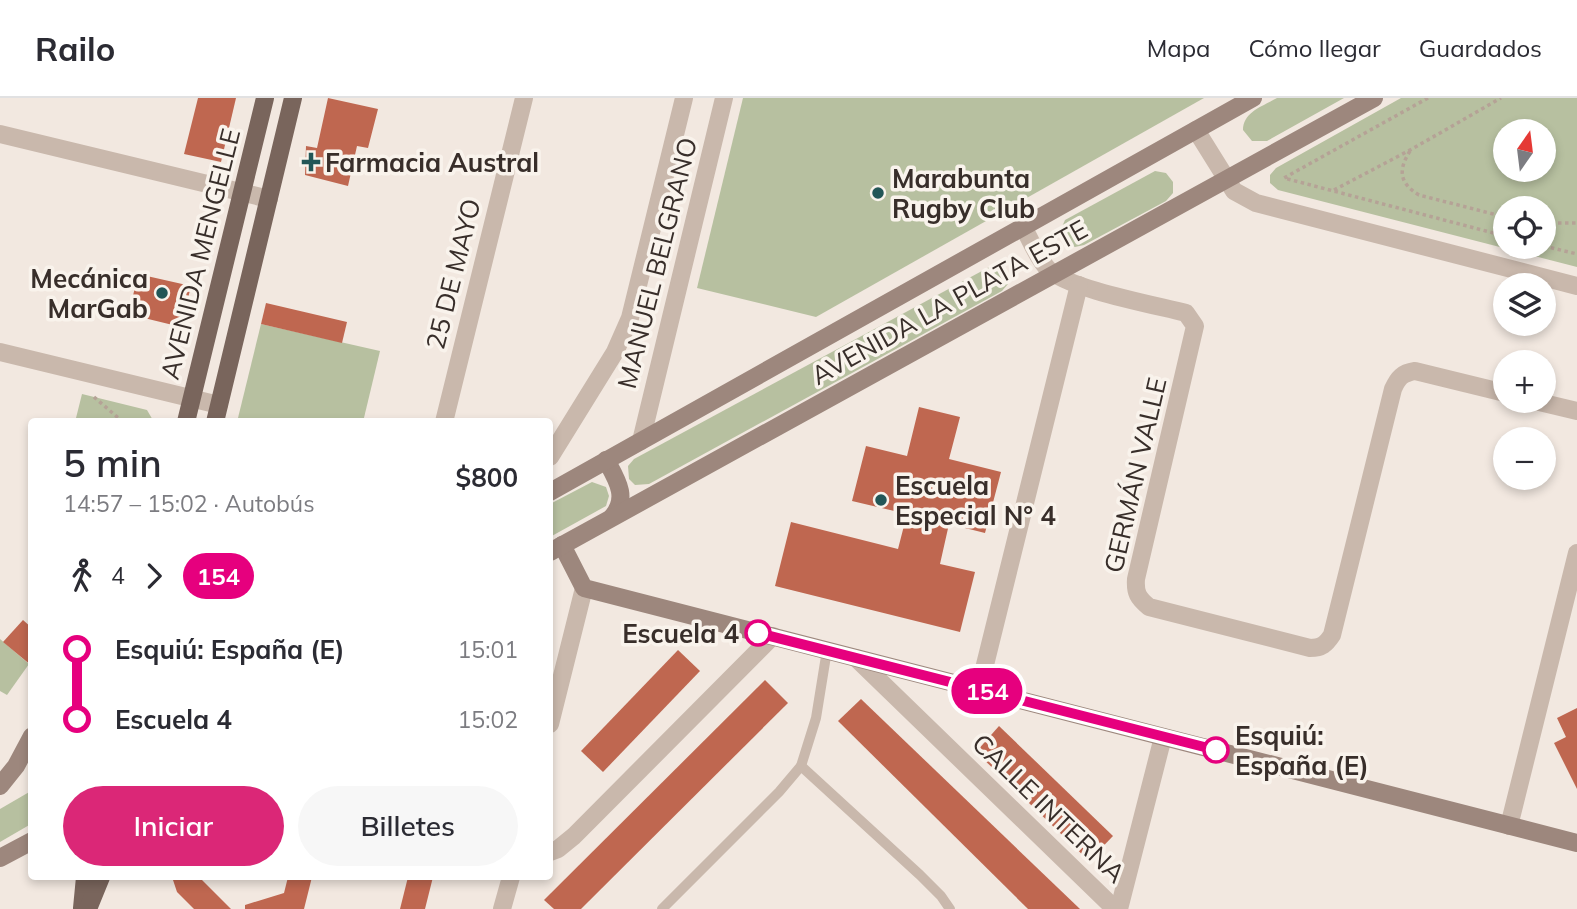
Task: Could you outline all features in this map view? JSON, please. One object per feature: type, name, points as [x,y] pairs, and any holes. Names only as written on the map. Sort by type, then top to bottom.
[{"type":"main road","name":"AVENIDA MENGELLE","points":[[187,418],[265,98]]},
{"type":"main road","name":"AVENIDA MENGELLE","points":[[217,414],[293,98]]},
{"type":"main road","name":"AVENIDA LA PLATA ESTE","points":[[553,490],[1253,98]]},
{"type":"main road","name":"AVENIDA LA PLATA ESTE","points":[[556,548],[1374,98]]},
{"type":"main road","points":[[606,460],[617,480],[621,496],[618,509],[610,518]]},
{"type":"main road","points":[[556,548],[584,588],[1577,843]]},
{"type":"main road","points":[[0,786],[28,743]]},
{"type":"main road","points":[[0,859],[28,843]]},
{"type":"main road","points":[[82,909],[85,880]]},
{"type":"main road","points":[[88,909],[100,880]]},
{"type":"street","name":"25 DE MAYO","points":[[445,418],[524,98]]},
{"type":"street","name":"MANUEL BELGRANO","points":[[553,452],[615,352],[630,318],[684,98]]},
{"type":"street","name":"MANUEL BELGRANO","points":[[641,441],[724,98]]},
{"type":"street","points":[[1196,130],[1234,191],[1256,203],[1577,286]]},
{"type":"street","points":[[0,134],[269,198]]},
{"type":"street","points":[[1023,227],[1043,263],[1055,275]]},
{"type":"street","name":"GERMÁN VALLE","points":[[1055,275],[1079,285],[1186,313],[1195,326],[1136,579],[1135,590],[1139,599],[1149,607],[1310,648],[1319,648],[1326,644],[1332,635],[1393,389],[1398,379],[1405,372],[1415,371],[1493,390]]},
{"type":"street","points":[[979,689],[1079,285]]},
{"type":"street","points":[[0,352],[192,399],[217,414]]},
{"type":"street","points":[[1556,406],[1577,411]]},
{"type":"street","points":[[1509,826],[1577,553]]},
{"type":"street","points":[[553,712],[584,588]]},
{"type":"street","points":[[553,851],[575,836],[773,636]]},
{"type":"street","name":"CALLE INTERNA","points":[[856,658],[1117,909]]},
{"type":"street","points":[[1117,909],[1163,737]]},
{"type":"street","points":[[502,909],[509,880]]},
{"type":"lane","points":[[662,909],[779,792],[801,766],[816,718],[827,650]]},
{"type":"lane","points":[[801,766],[920,875],[950,909]]},
{"type":"path","points":[[1428,98],[1284,178],[1493,233]]},
{"type":"path","points":[[1332,191],[1502,98]]},
{"type":"path","points":[[1412,149],[1402,169],[1408,189],[1419,195],[1493,214]]},
{"type":"path","points":[[1556,223],[1577,223]]},
{"type":"path","points":[[1556,249],[1577,254]]},
{"type":"path","points":[[94,397],[118,418]]},
{"type":"green space","name":"Marabunta Rugby Club","points":[[743,98],[1204,98],[816,317],[697,288]]},
{"type":"green space","points":[[1277,98],[1344,98],[1267,141],[1252,141],[1243,130],[1246,119],[1255,110]]},
{"type":"green space","points":[[1401,98],[1577,98],[1577,267],[1546,259],[1556,259],[1556,196],[1493,196],[1493,245],[1278,190],[1270,183],[1270,175],[1276,168]]},
{"type":"green space","points":[[1155,171],[1166,173],[1173,182],[1173,193],[1166,201],[1084,245],[1075,247],[1066,243],[1061,229],[1065,220]]},
{"type":"green space","points":[[993,265],[1002,267],[1008,274],[1008,284],[1002,291],[649,484],[635,485],[629,479],[628,466],[634,459]]},
{"type":"green space","points":[[261,324],[380,351],[364,418],[238,418]]},
{"type":"green space","points":[[82,394],[147,410],[152,418],[76,418]]},
{"type":"green space","points":[[592,482],[606,487],[609,496],[606,506],[553,535],[553,502]]},
{"type":"green space","points":[[0,639],[28,665],[7,695],[0,691]]},
{"type":"green space","points":[[28,793],[28,826],[0,842],[0,809]]},
{"type":"building","points":[[198,98],[236,98],[221,162],[184,154]]},
{"type":"building","points":[[328,98],[378,109],[368,148],[357,146],[348,186],[305,175],[306,146],[317,148]]},
{"type":"building","name":"Mecánica MarGab","points":[[138,274],[191,286],[181,327],[140,317],[144,302],[132,300]]},
{"type":"building","points":[[266,303],[347,322],[342,343],[261,324]]},
{"type":"building","points":[[919,407],[960,417],[949,459],[1001,472],[985,533],[949,524],[940,564],[975,572],[960,632],[775,586],[791,522],[898,549],[907,514],[852,501],[866,446],[907,456]]},
{"type":"building","points":[[23,620],[28,624],[28,663],[3,642]]},
{"type":"building","points":[[678,650],[700,671],[603,772],[581,751]]},
{"type":"building","points":[[765,680],[788,703],[581,909],[554,909],[544,900]]},
{"type":"building","points":[[861,699],[1080,909],[1028,909],[838,721]]},
{"type":"building","points":[[1577,708],[1577,789],[1554,743],[1566,737],[1557,718]]},
{"type":"building","points":[[999,726],[1113,836],[1089,861],[976,752]]},
{"type":"building","points":[[173,880],[202,880],[231,909],[194,909],[177,892]]},
{"type":"building","points":[[287,880],[311,880],[304,909],[245,909],[245,905],[284,893]]},
{"type":"building","points":[[407,880],[432,880],[425,909],[400,909]]},
{"type":"bus line","name":"154","points":[[758,633],[1216,750]]},
{"type":"place","name":"Farmacia Austral","points":[[311,162]]},
{"type":"place","name":"Marabunta Rugby Club","points":[[878,193]]},
{"type":"place","name":"Mecánica MarGab","points":[[162,293]]},
{"type":"place","name":"Escuela Especial N° 4","points":[[881,500]]},
{"type":"place","name":"Escuela 4","points":[[758,633]]},
{"type":"place","name":"Esquiú: España (E)","points":[[1216,750]]}]
